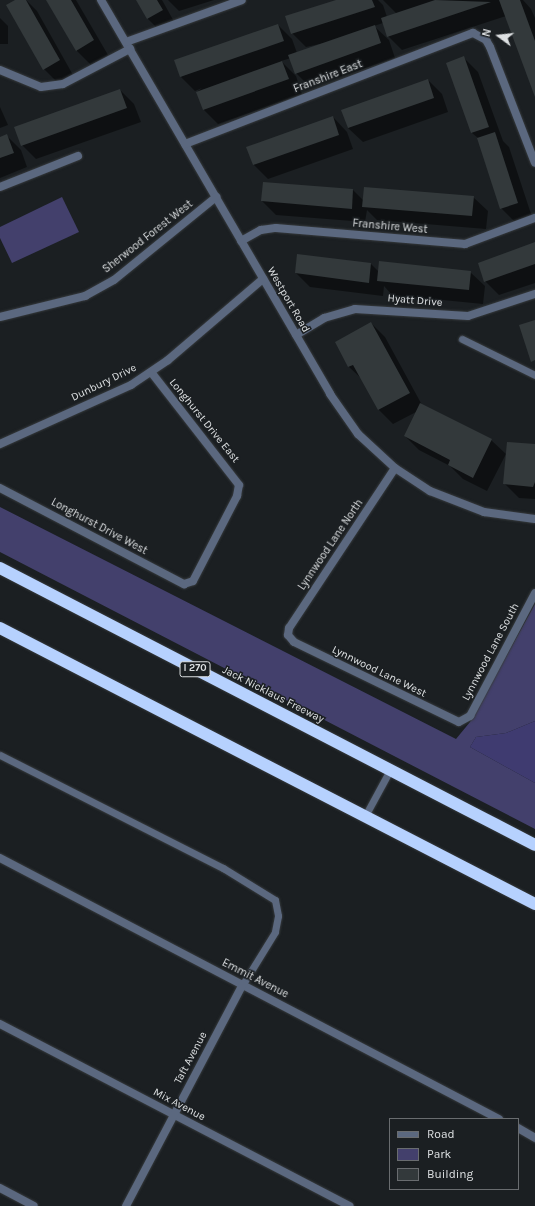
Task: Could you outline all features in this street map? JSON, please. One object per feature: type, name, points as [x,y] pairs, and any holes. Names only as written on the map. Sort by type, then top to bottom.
[{"type":"highway","name":"Jack Nicklaus Freeway","points":[[0,568],[535,845]]},
{"type":"highway","points":[[0,628],[535,904]]},
{"type":"street","name":"Westport Road","points":[[101,0],[344,415],[376,452],[395,468],[430,491],[457,503],[484,512],[535,519]]},
{"type":"street","points":[[0,70],[41,87],[64,84],[128,46],[242,0]]},
{"type":"street","name":"Franshire East","points":[[185,144],[466,34],[479,35],[486,40],[490,47],[535,163]]},
{"type":"street","points":[[0,187],[78,156]]},
{"type":"street","name":"Sherwood Forest West","points":[[0,317],[85,296],[114,280],[216,197]]},
{"type":"street","name":"Franshire West","points":[[241,241],[261,230],[276,228],[465,244],[535,218]]},
{"type":"street","name":"Dunbury Drive","points":[[0,444],[131,385],[168,360],[263,279]]},
{"type":"street","name":"Hyatt Drive","points":[[296,335],[324,318],[355,308],[468,316],[535,294]]},
{"type":"street","name":"Longhurst Drive East","points":[[151,372],[239,485],[237,496],[197,576],[188,584]]},
{"type":"street","name":"Lynnwood Lane North","points":[[288,635],[292,624],[395,468]]},
{"type":"street","name":"Longhurst Drive West","points":[[0,488],[188,584]]},
{"type":"street","name":"Lynnwood Lane South","points":[[464,720],[470,716],[535,593]]},
{"type":"street","name":"Lynnwood Lane West","points":[[288,635],[303,646],[453,721],[464,720]]},
{"type":"street","name":"Emmit Avenue","points":[[0,858],[498,1118]]},
{"type":"street","name":"Taft Avenue","points":[[126,1206],[243,984]]},
{"type":"street","name":"Mix Avenue","points":[[0,1024],[349,1206]]},
{"type":"street","points":[[519,1129],[535,1138]]},
{"type":"street","points":[[0,1188],[34,1206]]},
{"type":"lane","points":[[462,339],[535,375]]},
{"type":"lane","points":[[0,755],[223,868],[275,900],[278,916],[274,932],[243,984]]},
{"type":"lane","points":[[365,816],[390,770]]},
{"type":"green space","points":[[62,197],[79,232],[12,263],[0,238],[0,227]]},
{"type":"green space","points":[[0,507],[456,739],[470,722],[535,604],[535,721],[506,733],[476,737],[470,747],[535,783],[535,829],[0,552]]},
{"type":"shaded area","points":[[535,721],[535,783],[470,747],[476,737],[506,733]]},
{"type":"building","points":[[15,0],[26,0],[60,60],[43,70],[6,5]]},
{"type":"building","points":[[46,0],[71,0],[94,40],[76,51]]},
{"type":"building","points":[[136,0],[157,0],[163,10],[147,19]]},
{"type":"building","points":[[336,0],[372,0],[375,7],[291,34],[285,16]]},
{"type":"building","points":[[435,0],[491,2],[387,37],[381,18]]},
{"type":"building","points":[[499,0],[520,0],[535,41],[535,97]]},
{"type":"building","points":[[278,24],[284,41],[180,77],[174,60]]},
{"type":"building","points":[[375,25],[381,43],[295,74],[288,55]]},
{"type":"building","points":[[464,56],[489,127],[471,133],[446,63]]},
{"type":"building","points":[[282,61],[289,79],[203,110],[196,92]]},
{"type":"building","points":[[428,79],[434,98],[348,128],[341,110]]},
{"type":"building","points":[[120,89],[127,108],[21,146],[14,127]]},
{"type":"building","points":[[333,116],[339,135],[253,165],[246,147]]},
{"type":"building","points":[[495,132],[518,203],[500,209],[477,138]]},
{"type":"building","points":[[7,134],[14,153],[0,158],[0,137]]},
{"type":"building","points":[[263,182],[353,189],[352,209],[261,201]]},
{"type":"building","points":[[364,187],[474,196],[472,216],[362,207]]},
{"type":"building","points":[[535,242],[535,264],[484,282],[478,263]]},
{"type":"building","points":[[297,254],[371,263],[369,283],[295,273]]},
{"type":"building","points":[[379,261],[471,271],[469,290],[377,281]]},
{"type":"building","points":[[535,320],[535,360],[531,362],[519,325]]},
{"type":"building","points":[[371,322],[410,393],[378,410],[353,365],[348,367],[335,342]]},
{"type":"building","points":[[420,403],[492,439],[473,478],[448,465],[450,460],[404,436]]},
{"type":"building","points":[[507,442],[535,444],[535,482],[533,487],[503,484]]}]
